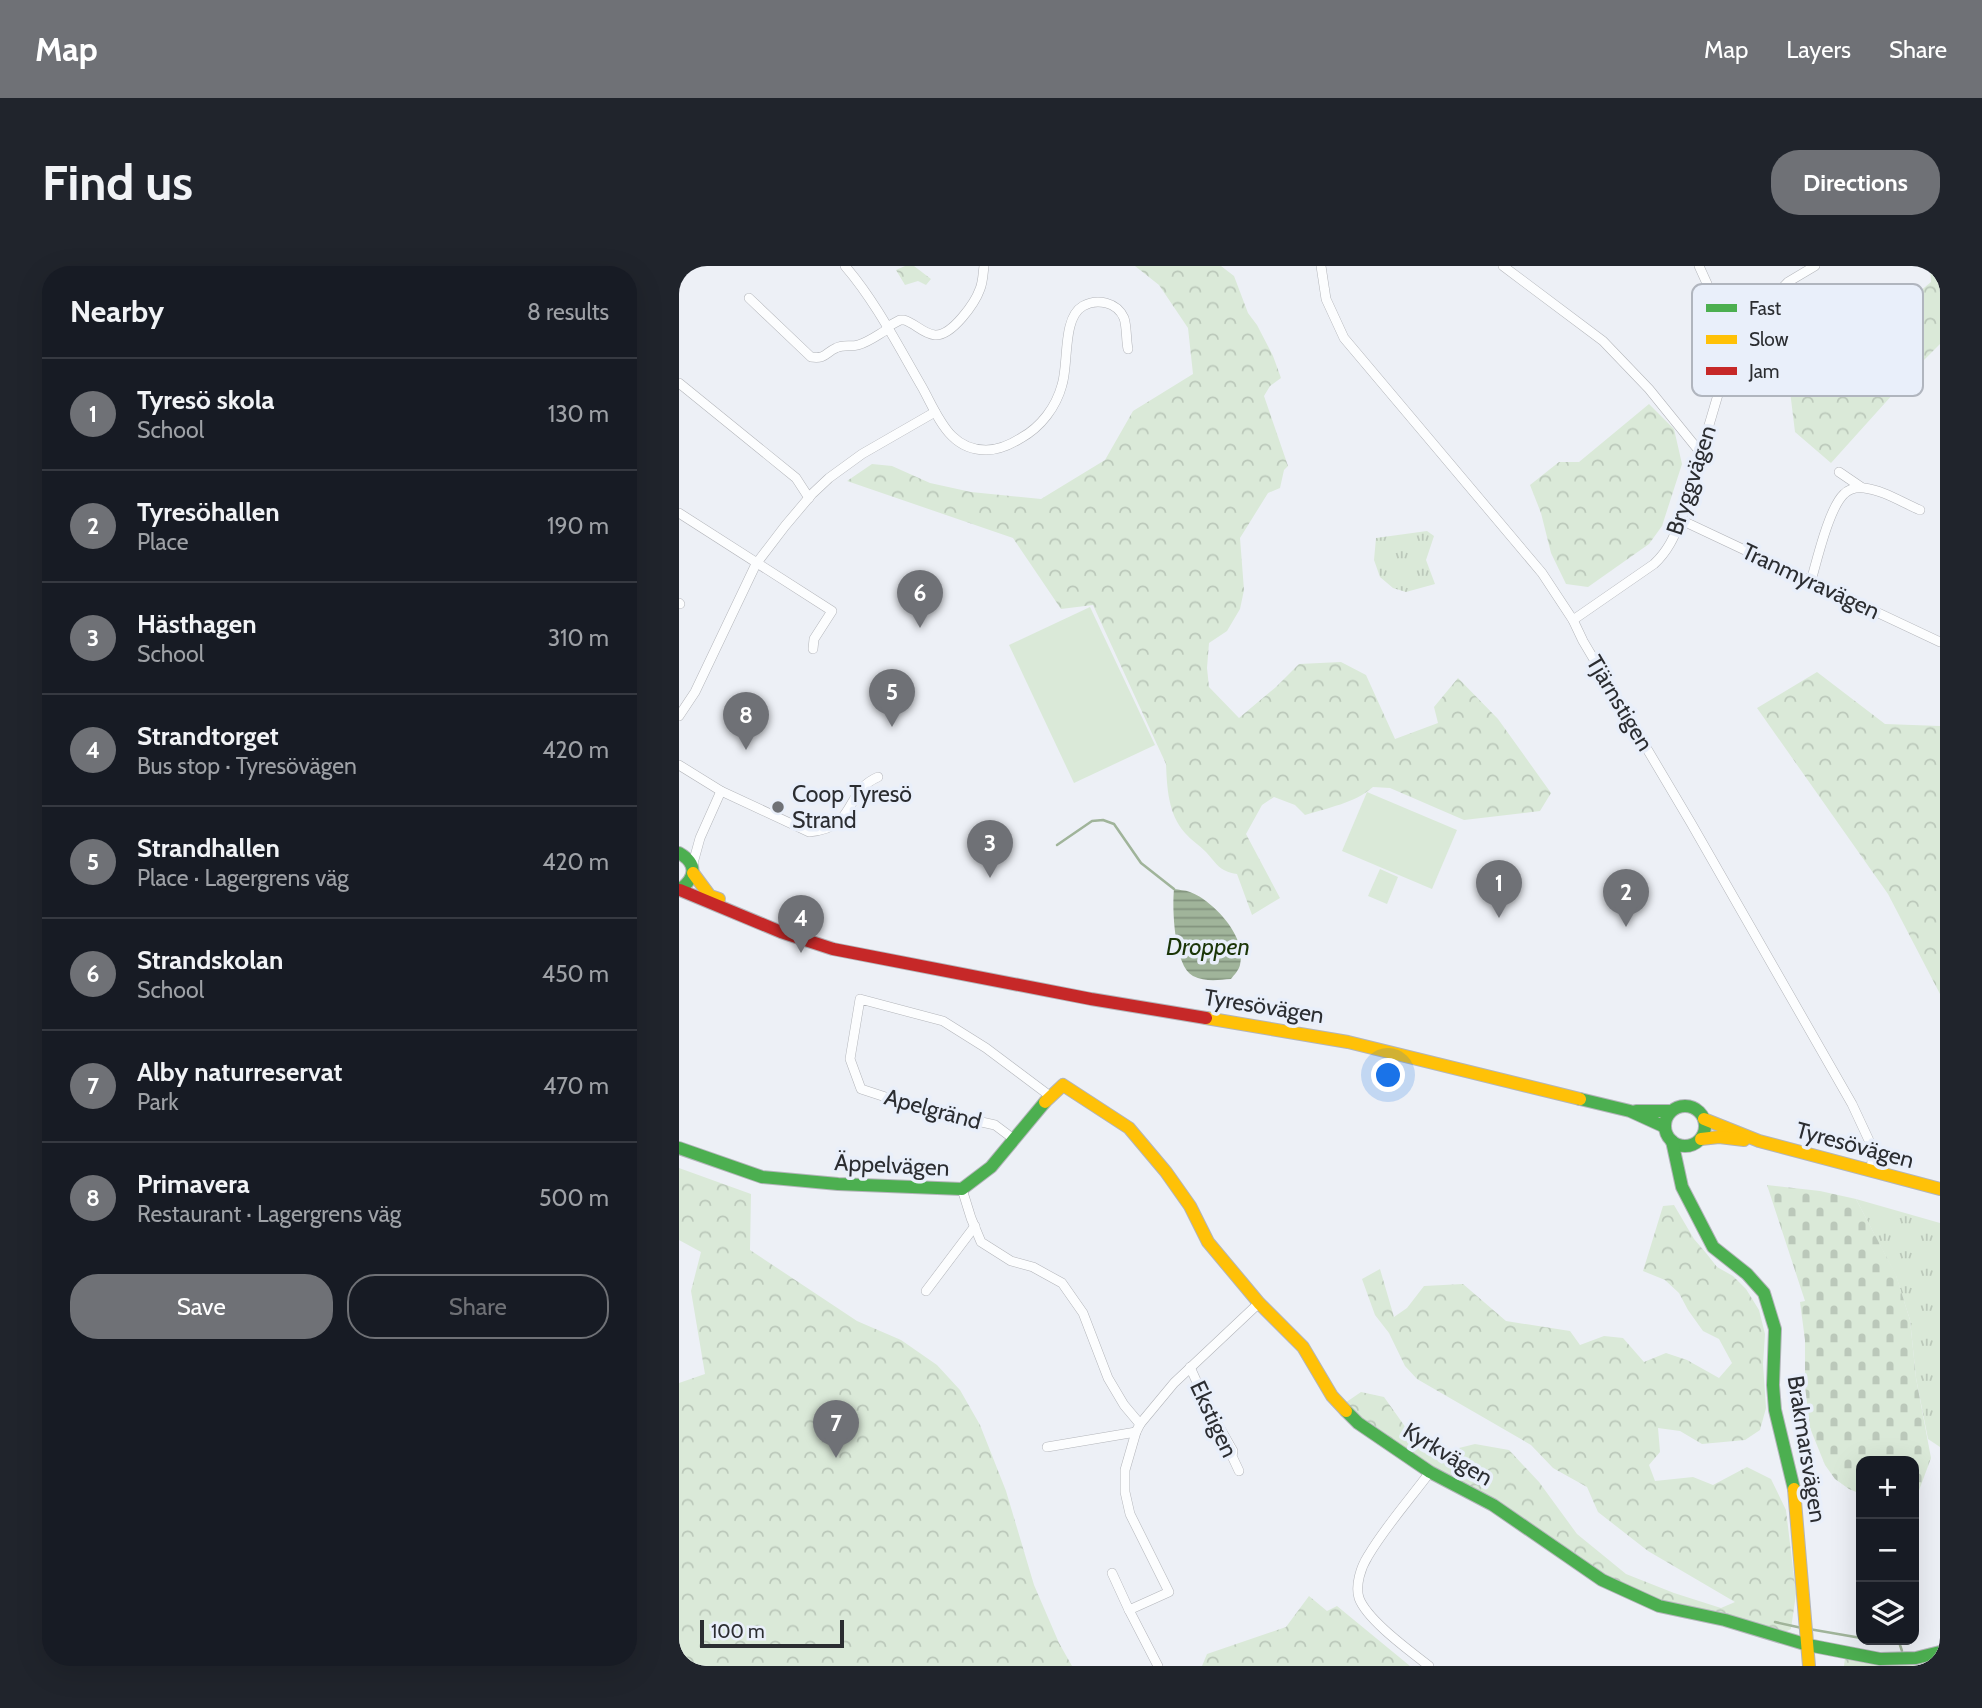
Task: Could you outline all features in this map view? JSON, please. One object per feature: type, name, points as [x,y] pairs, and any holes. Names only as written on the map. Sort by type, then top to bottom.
[{"type":"street","points":[[845,266],[888,328],[949,434],[976,449],[999,449],[1035,428],[1046,417],[1062,385],[1071,319],[1077,310],[1097,301],[1111,304],[1124,318],[1128,349]]},
{"type":"street","name":"Tjärnstigen","points":[[1321,266],[1326,299],[1344,338],[1542,573],[1573,620],[1852,1104],[1873,1149],[1871,1171]]},
{"type":"street","points":[[1503,266],[1603,341],[1649,389],[1700,452]]},
{"type":"street","points":[[1699,266],[1707,284]]},
{"type":"street","points":[[1786,284],[1815,266]]},
{"type":"street","points":[[749,298],[811,357],[820,358],[835,348],[857,346],[866,342],[904,320],[930,334],[943,334],[961,319],[980,289],[986,268]]},
{"type":"street","points":[[679,383],[796,478],[809,498]]},
{"type":"street","name":"Bryggvägen","points":[[1573,620],[1654,564],[1672,543],[1717,396]]},
{"type":"street","points":[[679,716],[695,692],[756,564],[809,498],[829,478],[862,454],[935,411]]},
{"type":"street","points":[[1839,472],[1861,487],[1920,510]]},
{"type":"street","points":[[1811,581],[1837,503],[1842,495],[1851,489],[1861,487]]},
{"type":"street","points":[[679,513],[832,611],[814,639],[813,649]]},
{"type":"street","name":"Tranmyravägen","points":[[1681,520],[1940,642]]},
{"type":"street","points":[[679,765],[721,791],[809,832],[825,830],[839,823],[859,791],[871,780],[878,778]]},
{"type":"street","points":[[693,870],[700,838],[721,791]]},
{"type":"street","points":[[679,853],[700,838]]},
{"type":"street","name":"Tyresövägen","points":[[679,853],[689,860],[710,896],[782,926],[887,961]]},
{"type":"street","name":"Tyresövägen","points":[[680,890],[688,885],[693,870]]},
{"type":"street","name":"Tyresövägen","points":[[680,890],[781,933],[833,949],[1091,999],[1348,1042],[1630,1111],[1665,1127]]},
{"type":"street","name":"Apelgränd","points":[[1015,1140],[995,1125],[919,1108],[861,1089],[850,1059],[860,999],[943,1021],[986,1048],[1050,1096]]},
{"type":"street","name":"Äppelvägen","points":[[679,1148],[762,1177],[838,1184],[962,1189],[976,1182],[1015,1140],[1050,1096],[1063,1085]]},
{"type":"street","name":"Kyrkvägen","points":[[1063,1085],[1129,1128],[1190,1206],[1208,1242],[1259,1303],[1303,1347],[1332,1396],[1358,1423],[1430,1472],[1493,1506],[1602,1580],[1659,1606],[1807,1634],[1880,1659],[1916,1658],[1940,1652]]},
{"type":"street","name":"Tyresövägen","points":[[1630,1111],[1670,1111],[1680,1106],[1690,1106],[1700,1111],[1704,1119],[1759,1141],[1940,1189]]},
{"type":"street","points":[[1670,1111],[1665,1127],[1671,1141]]},
{"type":"street","points":[[1682,1187],[1690,1150],[1705,1131],[1704,1119]]},
{"type":"street","name":"Tyresövägen","points":[[1671,1141],[1682,1146],[1719,1137],[1759,1141]]},
{"type":"street","name":"Brakmarsvägen","points":[[1671,1141],[1682,1187],[1713,1247],[1747,1274],[1764,1293],[1775,1329],[1775,1410],[1793,1480],[1809,1666]]},
{"type":"street","points":[[962,1189],[981,1242],[1011,1261],[1034,1267],[1062,1283],[1083,1313],[1108,1378],[1138,1428],[1047,1447]]},
{"type":"street","points":[[926,1291],[975,1226]]},
{"type":"street","name":"Ekstigen","points":[[1129,1610],[1169,1592],[1130,1514],[1125,1492],[1125,1470],[1138,1428],[1190,1367],[1259,1303]]},
{"type":"street","name":"Ekstigen","points":[[1190,1367],[1209,1409],[1233,1451],[1232,1456],[1239,1471]]},
{"type":"street","points":[[1429,1666],[1381,1626],[1362,1603],[1358,1591],[1360,1574],[1367,1556],[1430,1472]]},
{"type":"street","points":[[1112,1573],[1158,1666]]},
{"type":"green space","points":[[914,266],[931,279],[926,285],[918,281],[905,285],[896,270]]},
{"type":"green space","points":[[1135,266],[1221,266],[1234,276],[1248,313],[1273,356],[1281,378],[1270,386],[1264,396],[1288,466],[1284,470],[1280,488],[1268,493],[1240,538],[1244,590],[1240,609],[1227,631],[1209,643],[1209,687],[1239,718],[1299,664],[1341,662],[1366,675],[1395,739],[1438,723],[1434,707],[1458,678],[1498,719],[1551,793],[1540,811],[1464,820],[1390,788],[1373,787],[1349,801],[1305,815],[1295,805],[1274,797],[1262,805],[1246,834],[1280,898],[1252,915],[1237,874],[1219,866],[1179,826],[1168,791],[1166,764],[1093,605],[1061,609],[1013,538],[847,481],[872,464],[892,466],[930,483],[971,492],[1041,499],[1105,460],[1133,411],[1193,374],[1188,328],[1159,285]]},
{"type":"green space","points":[[1930,266],[1940,266],[1940,344],[1923,361],[1923,289],[1931,282]]},
{"type":"green space","points":[[1791,396],[1891,396],[1831,463],[1795,432]]},
{"type":"green space","points":[[1649,404],[1674,429],[1682,464],[1662,526],[1649,544],[1588,587],[1566,584],[1551,553],[1541,513],[1530,485],[1559,462],[1579,462]]},
{"type":"green space","points":[[1427,531],[1434,536],[1426,560],[1435,584],[1406,592],[1393,588],[1380,577],[1374,560],[1376,538]]},
{"type":"green space","points":[[1090,607],[1155,745],[1074,783],[1009,645]]},
{"type":"green space","points":[[1817,672],[1885,724],[1940,726],[1940,994],[1888,894],[1757,708]]},
{"type":"green space","points":[[1367,792],[1457,830],[1432,889],[1342,851]]},
{"type":"green space","points":[[1380,869],[1398,877],[1387,904],[1368,896]]},
{"type":"green space","points":[[679,1168],[751,1194],[750,1250],[857,1321],[901,1340],[937,1365],[960,1390],[980,1425],[1006,1491],[1034,1585],[1072,1666],[679,1666],[679,1383],[705,1374],[691,1291],[701,1252],[679,1240]]},
{"type":"green space","points":[[1767,1185],[1820,1191],[1856,1199],[1896,1275],[1910,1320],[1916,1378],[1931,1458],[1919,1490],[1919,1456],[1856,1456],[1856,1492],[1835,1479],[1825,1465],[1810,1428],[1800,1302],[1805,1301]]},
{"type":"green space","points":[[1856,1199],[1940,1223],[1940,1447],[1928,1439],[1916,1378],[1910,1320],[1896,1276]]},
{"type":"green space","points":[[1674,1205],[1694,1239],[1717,1267],[1733,1276],[1746,1289],[1759,1310],[1765,1334],[1763,1364],[1766,1408],[1760,1430],[1745,1440],[1702,1444],[1680,1431],[1658,1428],[1660,1452],[1649,1465],[1655,1481],[1693,1477],[1713,1485],[1747,1467],[1771,1479],[1786,1510],[1796,1594],[1791,1629],[1785,1632],[1667,1604],[1606,1577],[1494,1500],[1431,1465],[1363,1422],[1345,1403],[1361,1392],[1384,1397],[1406,1428],[1431,1447],[1451,1450],[1475,1444],[1509,1450],[1539,1482],[1577,1534],[1626,1574],[1721,1608],[1735,1602],[1648,1551],[1598,1512],[1587,1487],[1553,1468],[1531,1445],[1417,1379],[1405,1366],[1389,1333],[1375,1315],[1362,1279],[1380,1269],[1394,1317],[1407,1308],[1424,1286],[1463,1284],[1506,1321],[1570,1331],[1580,1345],[1604,1336],[1623,1338],[1644,1362],[1666,1353],[1687,1360],[1719,1378],[1732,1363],[1719,1339],[1703,1331],[1679,1293],[1665,1280],[1643,1271],[1663,1206]]},
{"type":"green space","points":[[1309,1596],[1327,1611],[1337,1606],[1410,1666],[1202,1666],[1207,1654],[1286,1627]]},
{"type":"green space","points":[[1845,1658],[1890,1665],[1940,1658],[1940,1666],[1844,1666]]},
{"type":"water","name":"Droppen","points":[[1174,889],[1190,892],[1209,903],[1234,932],[1241,954],[1239,967],[1231,979],[1202,979],[1187,970],[1178,949],[1173,909]]},
{"type":"waterway","points":[[1057,845],[1092,821],[1103,820],[1114,824],[1141,863],[1174,889]]},
{"type":"waterway","points":[[1775,1622],[1802,1628]]},
{"type":"waterway","points":[[1809,1629],[1856,1637]]},
{"type":"waterway","points":[[1900,1645],[1902,1651]]},
{"type":"traffic: fast","points":[[679,853],[692,866],[689,881],[679,890]]},
{"type":"traffic: fast","points":[[1580,1099],[1630,1111],[1665,1127]]},
{"type":"traffic: fast","points":[[679,1148],[762,1177],[838,1184],[962,1189],[991,1167],[1045,1102]]},
{"type":"traffic: fast","points":[[1685,1106],[1693,1107],[1699,1112],[1704,1118],[1705,1126],[1704,1134],[1699,1140],[1693,1145],[1685,1146],[1677,1145],[1671,1140],[1666,1134],[1665,1126],[1666,1118],[1671,1112],[1677,1107],[1685,1106]]},
{"type":"traffic: fast","points":[[1636,1111],[1670,1111]]},
{"type":"traffic: fast","points":[[1672,1141],[1682,1187],[1713,1247],[1747,1274],[1764,1293],[1775,1329],[1775,1410],[1794,1489]]},
{"type":"traffic: fast","points":[[1346,1411],[1358,1423],[1430,1472],[1493,1505],[1602,1580],[1659,1606],[1725,1620],[1808,1645],[1880,1659],[1916,1658],[1940,1652]]},
{"type":"traffic: slow","points":[[693,873],[710,896],[719,899]]},
{"type":"traffic: slow","points":[[1206,1018],[1348,1042],[1580,1099]]},
{"type":"traffic: slow","points":[[1045,1102],[1063,1085],[1129,1128],[1190,1206],[1208,1242],[1259,1303],[1303,1347],[1332,1396],[1346,1411]]},
{"type":"traffic: slow","points":[[1704,1119],[1759,1141],[1940,1189]]},
{"type":"traffic: slow","points":[[1701,1139],[1719,1137],[1744,1140]]},
{"type":"traffic: slow","points":[[1794,1489],[1809,1666]]},
{"type":"traffic: jam","points":[[680,890],[781,932],[833,949],[1091,999],[1206,1018]]},
{"type":"place","name":"Strandskolan","points":[[920,628]]},
{"type":"place","name":"Strandhallen","points":[[892,727]]},
{"type":"place","name":"Primavera","points":[[746,750]]},
{"type":"place","name":"Coop Tyresö Strand","points":[[778,807]]},
{"type":"place","name":"Hästhagen","points":[[990,878]]},
{"type":"place","name":"Tyresö skola","points":[[1499,918]]},
{"type":"place","name":"Tyresöhallen","points":[[1626,927]]},
{"type":"place","name":"Strandtorget","points":[[801,953]]},
{"type":"place","name":"Alby naturreservat","points":[[836,1458]]}]
